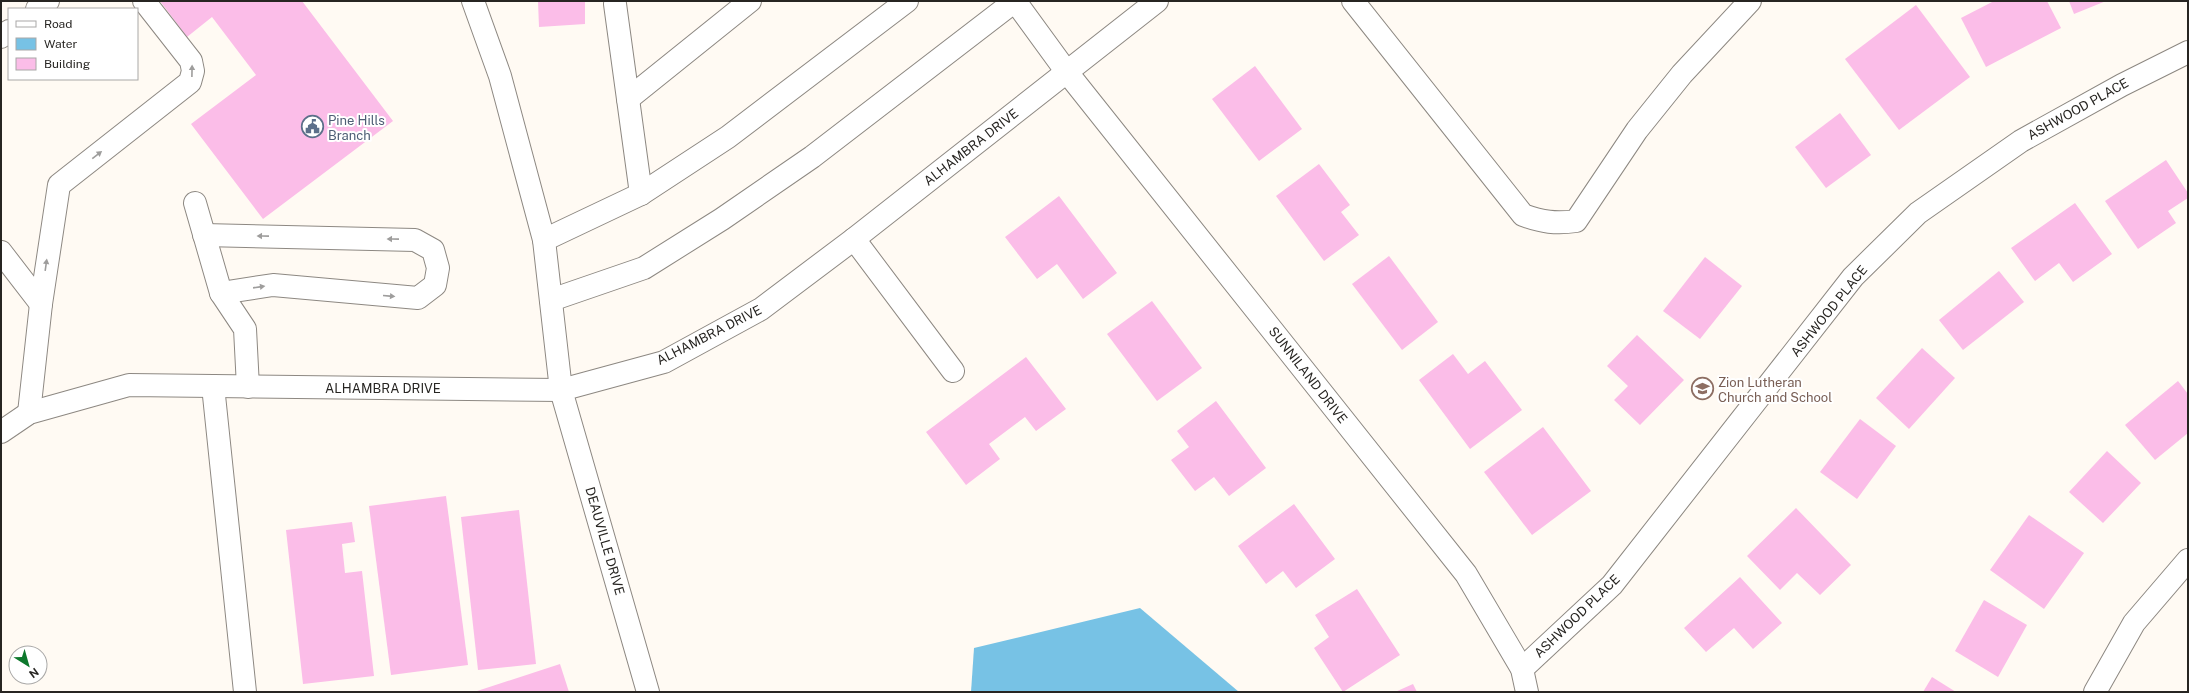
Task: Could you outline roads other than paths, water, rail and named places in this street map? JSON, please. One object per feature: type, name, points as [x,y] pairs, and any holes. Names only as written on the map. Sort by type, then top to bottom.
[{"type":"street","points":[[38,8],[48,1]]},
{"type":"street","points":[[29,413],[41,304],[59,185],[190,82],[193,71],[191,61],[144,1]]},
{"type":"street","name":"DEAUVILLE DRIVE","points":[[473,1],[500,76],[544,240],[561,390],[648,692]]},
{"type":"street","points":[[628,99],[750,1]]},
{"type":"street","points":[[544,240],[641,194],[728,137],[907,1]]},
{"type":"street","points":[[551,300],[644,268],[722,219],[812,157],[1015,1]]},
{"type":"street","name":"SUNNILAND DRIVE","points":[[1015,1],[1066,71],[1466,574],[1522,669],[1527,692]]},
{"type":"street","name":"ALHAMBRA DRIVE","points":[[1,432],[29,413],[129,385],[561,390],[664,362],[761,309],[854,240],[1066,71],[1157,1]]},
{"type":"street","points":[[1353,1],[1523,215],[1542,222],[1559,224],[1576,221],[1637,130],[1682,74],[1750,1]]},
{"type":"street","points":[[615,4],[641,194]]},
{"type":"street","name":"ASHWOOD PLACE","points":[[1522,669],[1612,585],[1853,277],[1918,213],[2021,141],[2122,85],[2188,52]]},
{"type":"street","points":[[195,203],[221,293],[245,329],[248,387]]},
{"type":"street","points":[[204,235],[416,240],[433,250],[438,268],[435,285],[418,298],[273,285],[221,293]]},
{"type":"street","points":[[854,240],[953,371]]},
{"type":"street","points":[[1,252],[41,304]]},
{"type":"street","points":[[213,386],[245,692]]},
{"type":"street","points":[[2095,692],[2134,623],[2188,560]]},
{"type":"water","points":[[1140,608],[1239,692],[971,692],[974,648]]},
{"type":"place","name":"Pine Hills Branch","points":[[313,127]]},
{"type":"place","name":"Zion Lutheran Church and School","points":[[1703,389]]}]
